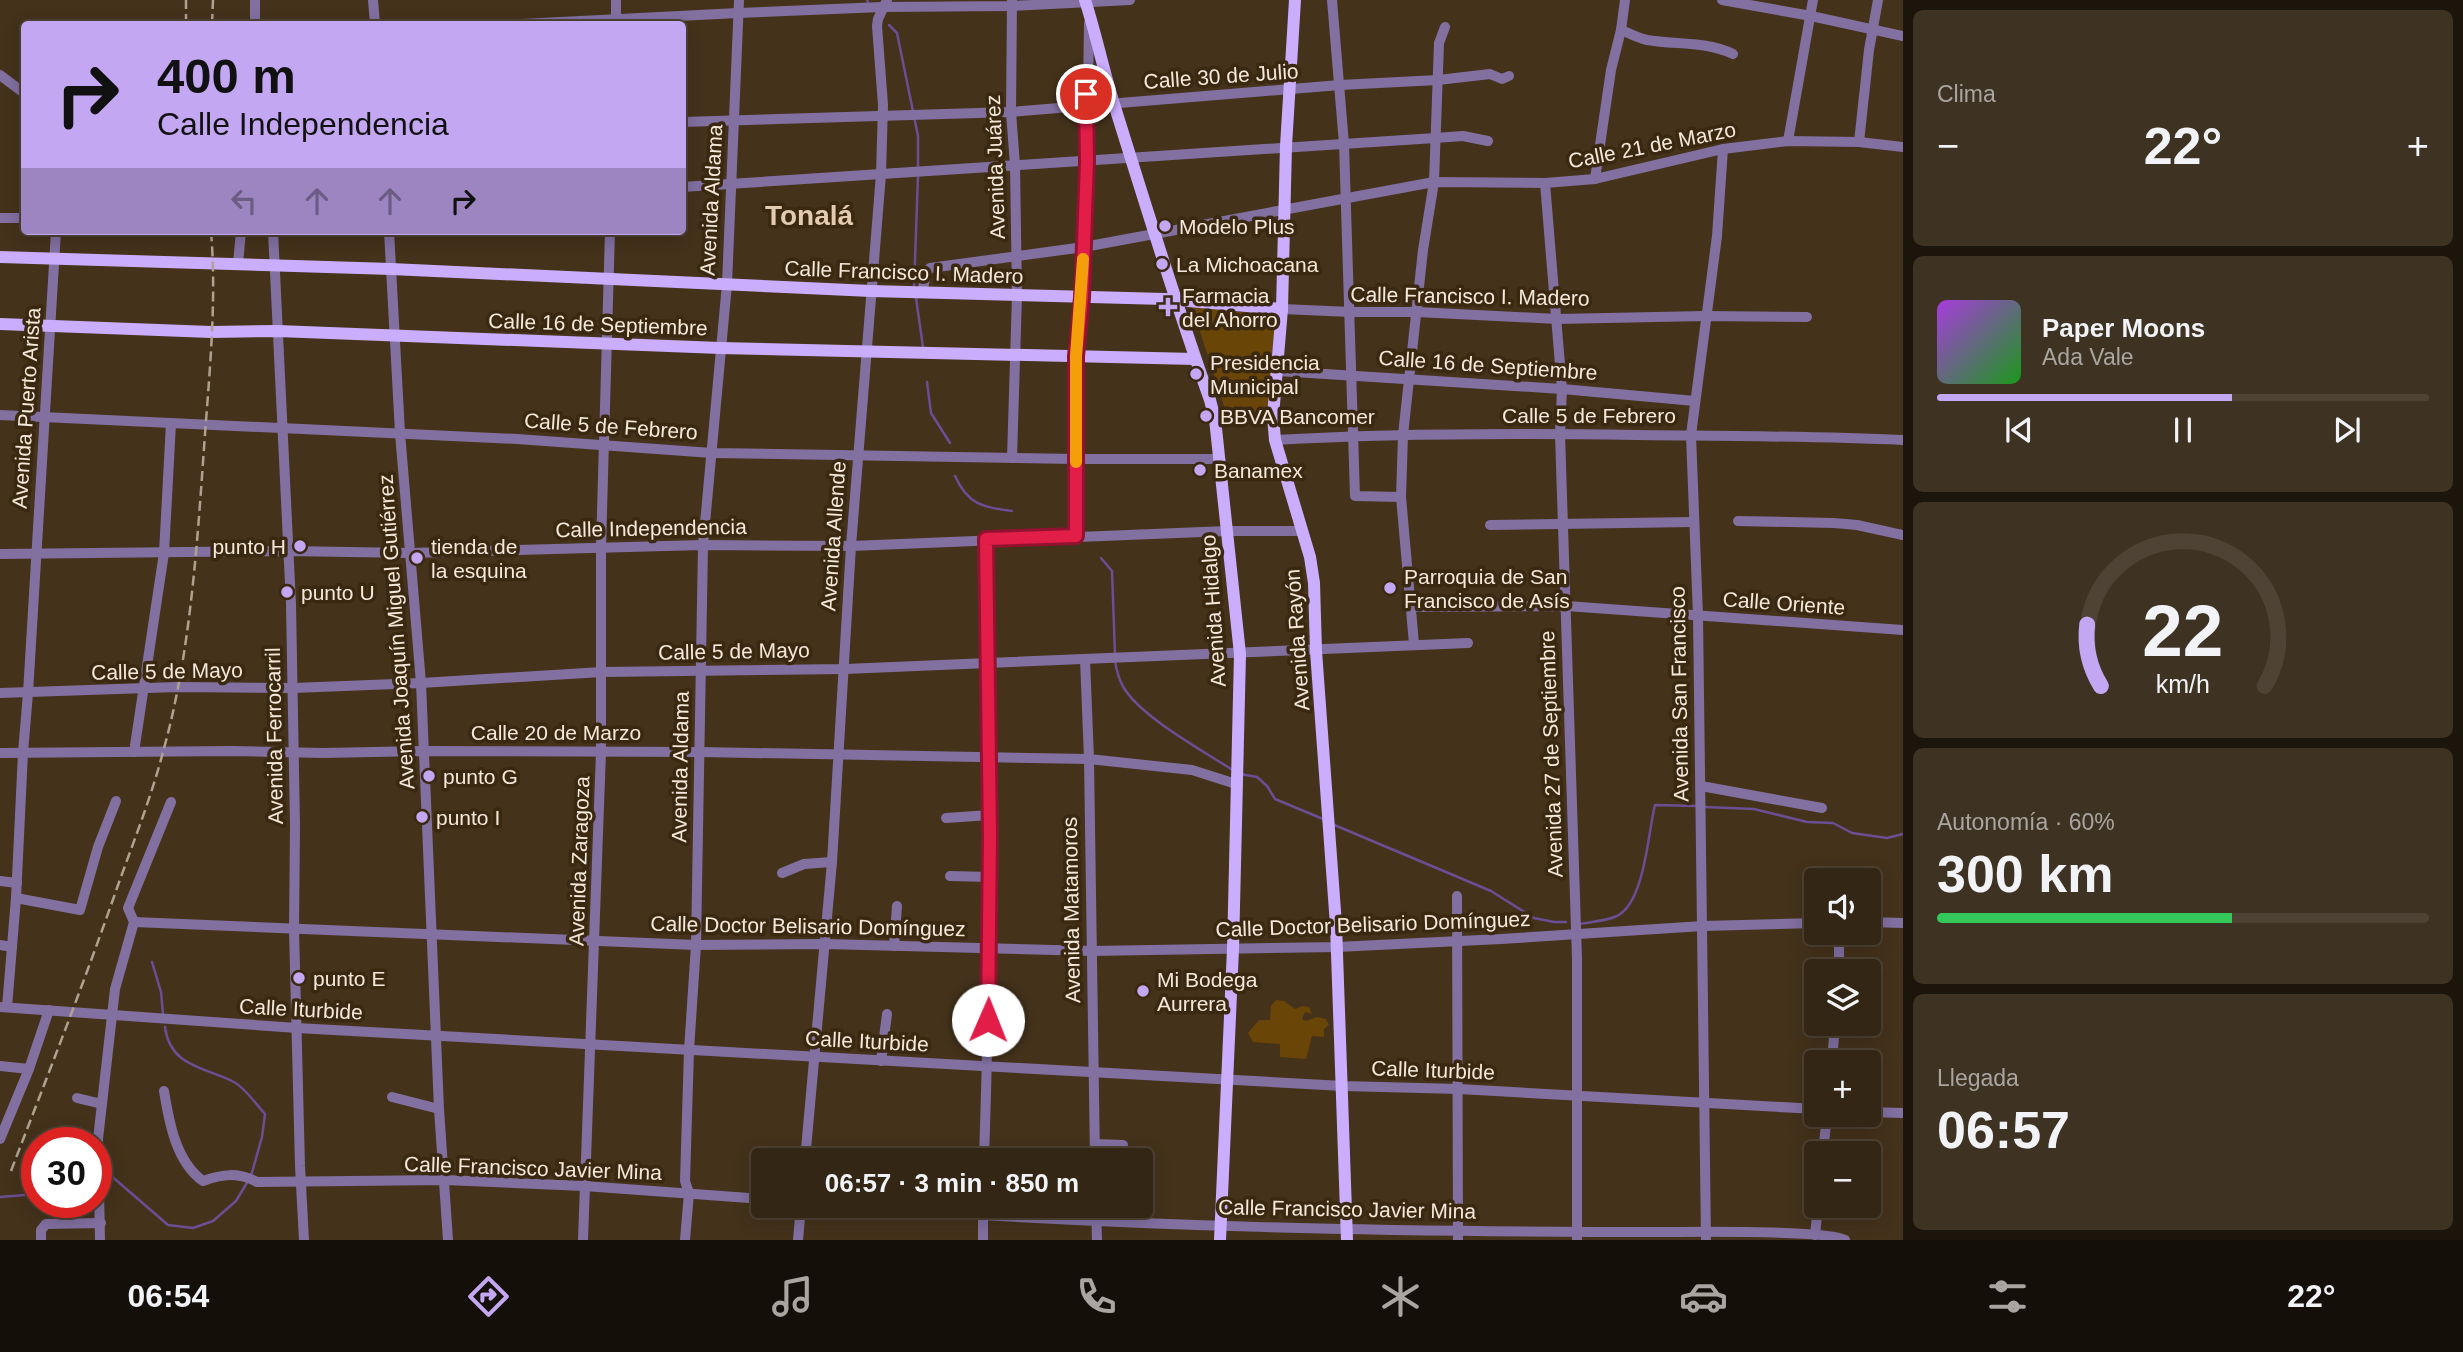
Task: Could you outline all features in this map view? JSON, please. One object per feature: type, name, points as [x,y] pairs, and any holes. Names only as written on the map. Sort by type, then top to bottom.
[{"type":"main road","name":"Avenida Rayón","points":[[1295,0],[1283,209],[1282,309],[1273,416],[1275,440],[1303,531],[1314,583],[1316,651],[1337,947],[1346,1234]]},
{"type":"main road","name":"Avenida Hidalgo","points":[[1087,5],[1154,235],[1215,419],[1240,653],[1233,949],[1220,1240]]},
{"type":"main road","name":"Calle Francisco I. Madero","points":[[0,257],[238,264],[898,292],[1176,300],[1282,309]]},
{"type":"main road","name":"Calle 16 de Septiembre","points":[[0,324],[211,332],[278,331],[720,348],[1195,359]]},
{"type":"street","points":[[255,0],[255,21]]},
{"type":"street","points":[[373,0],[375,21]]},
{"type":"street","points":[[616,0],[616,21]]},
{"type":"street","name":"Avenida Aldama","points":[[685,1240],[689,1193],[685,1181],[688,1050],[696,945],[701,752],[703,545],[727,284],[739,0]]},
{"type":"street","points":[[630,21],[886,4],[1087,5],[1130,0]]},
{"type":"street","points":[[1332,0],[1344,144],[1355,496],[1401,497]]},
{"type":"street","points":[[1595,179],[1611,70],[1625,0]]},
{"type":"street","points":[[1723,0],[1741,1],[1903,36]]},
{"type":"street","points":[[1788,141],[1813,0]]},
{"type":"street","points":[[1859,142],[1878,0]]},
{"type":"street","name":"Avenida Juárez","points":[[1012,3],[1011,112],[1016,166],[1017,257],[1012,458]]},
{"type":"street","name":"Avenida Allende","points":[[806,1148],[832,862],[866,351],[888,116],[877,26],[886,4]]},
{"type":"street","points":[[1076,536],[1076,356],[1082,298],[1087,161],[1087,5]]},
{"type":"street","points":[[1414,644],[1401,497],[1403,435],[1423,250],[1434,182],[1439,43],[1445,27]]},
{"type":"street","points":[[1621,30],[1644,39],[1706,45],[1733,54]]},
{"type":"street","name":"Calle 30 de Julio","points":[[686,122],[1011,112],[1490,74],[1502,79],[1509,76]]},
{"type":"street","points":[[0,75],[21,91]]},
{"type":"street","points":[[686,187],[1286,146],[1463,136],[1488,141]]},
{"type":"street","name":"Calle 21 de Marzo","points":[[1283,209],[1434,182],[1545,183],[1595,179],[1723,149],[1788,141],[1859,142],[1903,148]]},
{"type":"street","name":"Avenida San Francisco","points":[[1706,1236],[1698,616],[1691,435],[1717,236],[1723,149]]},
{"type":"street","name":"Avenida 27 de Septiembre","points":[[1545,183],[1562,389],[1560,434],[1576,933],[1578,1236]]},
{"type":"street","points":[[919,292],[928,269],[1084,247],[1283,209]]},
{"type":"street","points":[[0,218],[21,218]]},
{"type":"street","name":"Avenida Puerto Arista","points":[[3,1007],[16,898],[56,235]]},
{"type":"street","points":[[238,264],[241,235]]},
{"type":"street","name":"Avenida Ferrocarril","points":[[273,235],[291,604],[294,930],[304,1240]]},
{"type":"street","name":"Avenida Joaquín Miguel Gutiérrez","points":[[389,235],[400,433],[421,683],[439,1109],[448,1240]]},
{"type":"street","name":"Avenida Zaragoza","points":[[583,1240],[596,939],[601,752],[601,547],[610,235]]},
{"type":"street","name":"Calle Francisco I. Madero","points":[[1282,309],[1557,319],[1807,317]]},
{"type":"street","name":"Calle 16 de Septiembre","points":[[1278,371],[1410,378],[1695,401]]},
{"type":"street","name":"Calle 5 de Febrero","points":[[0,415],[400,433],[712,453],[1076,460],[1219,459]]},
{"type":"street","points":[[1215,419],[1273,416]]},
{"type":"street","points":[[134,752],[164,553],[171,423]]},
{"type":"street","name":"Calle 5 de Febrero","points":[[1275,440],[1353,435],[1560,434],[1800,436],[1903,440]]},
{"type":"street","points":[[1738,521],[1834,523],[1903,535]]},
{"type":"street","points":[[1490,525],[1694,523]]},
{"type":"street","name":"Calle Independencia","points":[[0,554],[287,551],[411,553],[703,545],[851,545],[1227,531],[1303,531]]},
{"type":"street","points":[[984,1148],[990,949],[986,539]]},
{"type":"street","name":"Calle Oriente","points":[[1411,607],[1566,606],[1903,630]]},
{"type":"street","name":"Calle 5 de Mayo","points":[[0,694],[177,687],[293,688],[602,672],[845,669],[1468,643]]},
{"type":"street","name":"Avenida Matamoros","points":[[1085,659],[1095,1148]]},
{"type":"street","name":"Calle 20 de Marzo","points":[[0,753],[840,753],[1089,759],[1192,770],[1236,782]]},
{"type":"street","points":[[1700,791],[1822,808]]},
{"type":"street","points":[[16,898],[79,910],[98,847],[116,801]]},
{"type":"street","points":[[101,1127],[115,989],[134,922],[128,908],[171,802]]},
{"type":"street","points":[[946,818],[990,815]]},
{"type":"street","points":[[782,873],[804,864],[832,862]]},
{"type":"street","points":[[950,876],[990,877]]},
{"type":"street","points":[[0,881],[17,883]]},
{"type":"street","points":[[1457,896],[1458,1236]]},
{"type":"street","points":[[894,946],[897,906]]},
{"type":"street","name":"Calle Doctor Belisario Domínguez","points":[[134,922],[696,945],[825,944],[1091,951],[1337,947],[1703,926],[1804,923]]},
{"type":"street","points":[[1881,922],[1903,923]]},
{"type":"street","points":[[0,945],[12,947]]},
{"type":"street","name":"Calle Iturbide","points":[[3,1007],[592,1045],[1804,1108]]},
{"type":"street","points":[[0,1139],[3,1121],[29,1069],[49,1010]]},
{"type":"street","points":[[881,1061],[887,1014]]},
{"type":"street","points":[[0,1066],[29,1069]]},
{"type":"street","name":"Calle Francisco Javier Mina","points":[[163,1091],[174,1136],[190,1172],[203,1181],[219,1175],[235,1174],[257,1182],[445,1180],[584,1186],[751,1198]]},
{"type":"street","points":[[392,1097],[439,1109]]},
{"type":"street","points":[[76,1098],[102,1104]]},
{"type":"street","points":[[1881,1112],[1903,1113]]},
{"type":"street","points":[[1095,1144],[1123,1144]]},
{"type":"street","points":[[100,1240],[101,1218]]},
{"type":"street","points":[[798,1240],[800,1218]]},
{"type":"street","points":[[982,1218],[983,1240]]},
{"type":"street","name":"Calle Francisco Javier Mina","points":[[1055,1218],[1346,1234],[1815,1235],[1844,1239]]},
{"type":"street","points":[[1096,1218],[1097,1240]]},
{"type":"street","points":[[1815,1235],[1817,1218]]},
{"type":"street","points":[[41,1240],[41,1230],[46,1224],[101,1223]]},
{"type":"shaded area","points":[[1192,307],[1277,316],[1271,410],[1226,412]]},
{"type":"shaded area","points":[[1276,1000],[1284,1001],[1295,1009],[1309,1007],[1312,1014],[1305,1012],[1302,1019],[1306,1021],[1317,1017],[1326,1019],[1329,1025],[1324,1029],[1324,1037],[1312,1036],[1306,1059],[1280,1057],[1280,1044],[1253,1042],[1248,1033],[1259,1020],[1270,1020],[1271,1006]]},
{"type":"waterway","points":[[889,25],[897,33],[918,136],[918,169]]},
{"type":"waterway","points":[[914,288],[918,176]]},
{"type":"waterway","points":[[916,298],[923,347]]},
{"type":"waterway","points":[[927,382],[931,413],[950,443]]},
{"type":"waterway","points":[[955,476],[971,499],[985,506],[1012,511]]},
{"type":"waterway","points":[[1101,558],[1112,571],[1115,654]]},
{"type":"waterway","points":[[1115,660],[1117,672],[1126,691],[1146,712],[1231,769]]},
{"type":"waterway","points":[[1240,774],[1257,777],[1275,799],[1323,819]]},
{"type":"waterway","points":[[1579,924],[1613,918],[1626,908],[1634,897],[1644,865],[1655,805],[1698,806]]},
{"type":"waterway","points":[[1705,807],[1754,809],[1807,822],[1833,823],[1852,833],[1887,838],[1903,834]]},
{"type":"waterway","points":[[1332,824],[1491,891],[1534,918],[1566,922]]},
{"type":"waterway","points":[[152,962],[161,992],[163,1014]]},
{"type":"waterway","points":[[165,1027],[168,1040],[181,1058],[234,1082],[265,1114],[262,1137],[251,1176]]},
{"type":"waterway","points":[[112,1177],[168,1225],[193,1228],[213,1221],[236,1201],[248,1181]]},
{"type":"waterway","points":[[0,1197],[21,1195]]},
{"type":"railway","points":[[186,0],[186,21]]},
{"type":"railway","points":[[212,21],[213,0]]},
{"type":"railway","points":[[11,1171],[142,820],[158,769],[180,678],[191,601],[212,340],[211,235]]},
{"type":"slow traffic","points":[[1076,462],[1076,356],[1083,259]]},
{"type":"place","name":"Modelo Plus","points":[[1165,226]]},
{"type":"place","name":"La Michoacana","points":[[1162,264]]},
{"type":"place","name":"Farmacia del Ahorro","points":[[1168,307]]},
{"type":"place","name":"Presidencia Municipal","points":[[1196,374]]},
{"type":"place","name":"BBVA Bancomer","points":[[1206,416]]},
{"type":"place","name":"Banamex","points":[[1200,470]]},
{"type":"place","name":"punto H","points":[[300,546]]},
{"type":"place","name":"tienda de la esquina","points":[[417,558]]},
{"type":"place","name":"Parroquia de San Francisco de Asís","points":[[1390,588]]},
{"type":"place","name":"punto U","points":[[287,592]]},
{"type":"place","name":"punto G","points":[[429,776]]},
{"type":"place","name":"punto I","points":[[422,817]]},
{"type":"place","name":"punto E","points":[[299,978]]},
{"type":"place","name":"Mi Bodega Aurrera","points":[[1143,991]]},
{"type":"district","name":"Tonalá","points":[[809,215]]},
{"type":"route","points":[[988,1020],[990,836],[986,539],[1076,536],[1076,356],[1082,298],[1087,161],[1086,94]]}]
